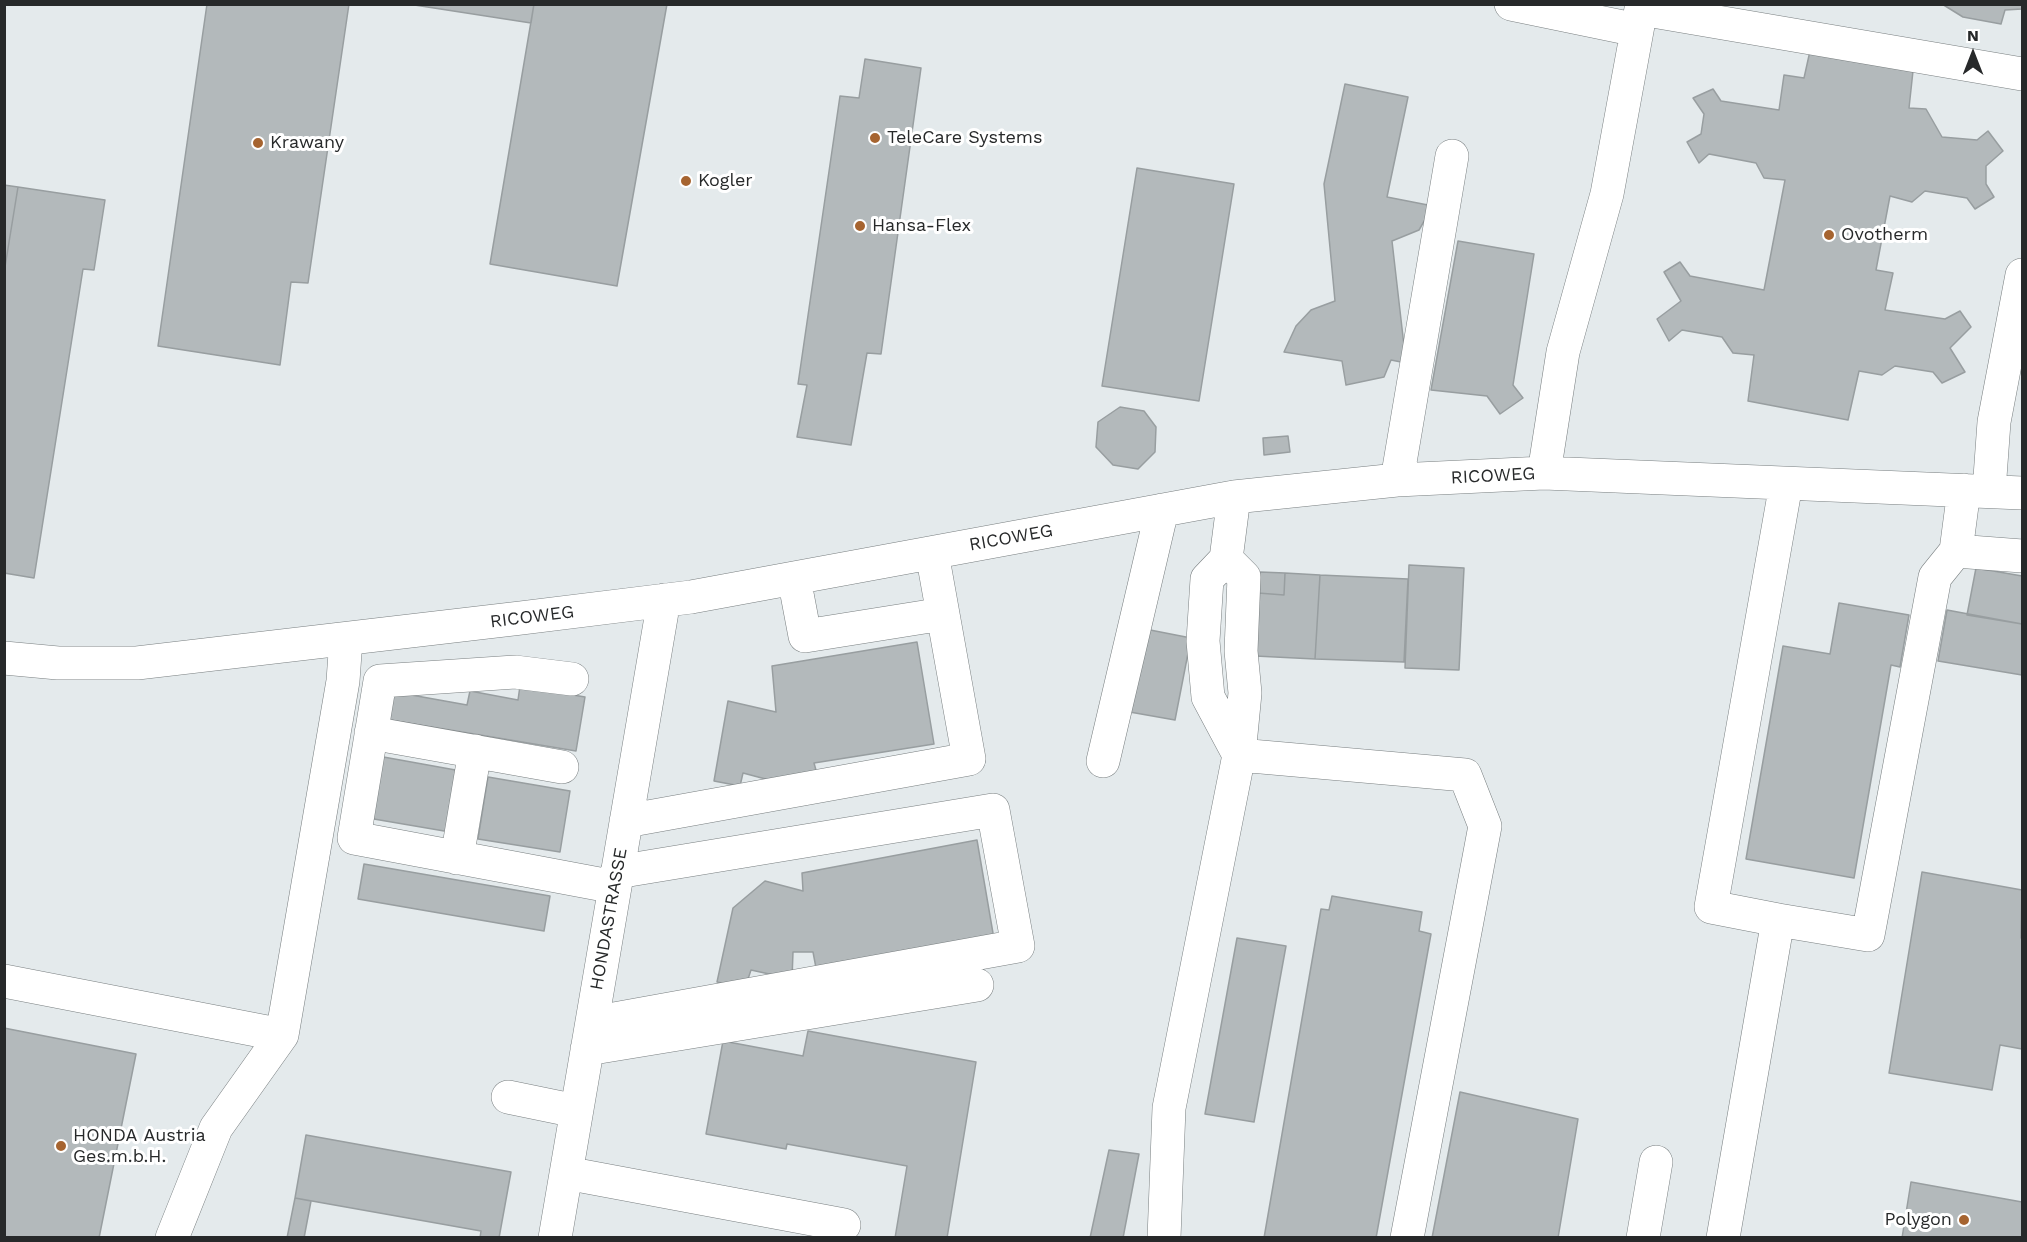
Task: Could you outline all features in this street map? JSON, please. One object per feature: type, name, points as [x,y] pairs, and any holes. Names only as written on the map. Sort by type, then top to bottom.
[{"type":"street","points":[[1511,4],[1637,30]]},
{"type":"street","points":[[1544,473],[1563,352],[1606,194],[1641,9],[2022,74]]},
{"type":"street","points":[[1397,480],[1452,156]]},
{"type":"street","points":[[1786,484],[1711,907],[1868,935],[1935,578],[1956,551],[1977,491],[1994,423],[2022,285]]},
{"type":"street","name":"RICOWEG","points":[[4,658],[58,663],[137,663],[664,600],[1234,497],[1397,480],[1544,473],[2022,493]]},
{"type":"street","points":[[1164,1238],[1169,1108],[1239,755],[1245,693],[1241,651],[1244,578],[1226,560],[1234,497]]},
{"type":"street","points":[[1103,761],[1162,510]]},
{"type":"street","points":[[1956,551],[2022,556]]},
{"type":"street","points":[[626,821],[969,759],[932,553]]},
{"type":"street","points":[[794,578],[805,636],[943,614]]},
{"type":"street","name":"HONDASTRASSE","points":[[555,1238],[664,600]]},
{"type":"street","points":[[172,1238],[216,1128],[282,1035],[341,690],[346,639]]},
{"type":"street","points":[[572,679],[515,672],[380,681],[354,838],[458,858],[616,879],[993,810],[1018,946],[589,1036]]},
{"type":"street","points":[[371,734],[562,767]]},
{"type":"street","points":[[458,858],[475,752]]},
{"type":"street","points":[[1239,755],[1465,775],[1485,826],[1407,1238]]},
{"type":"street","points":[[1723,1238],[1778,920]]},
{"type":"street","points":[[4,981],[282,1035]]},
{"type":"street","points":[[589,1036],[977,985]]},
{"type":"street","points":[[508,1097],[576,1111]]},
{"type":"street","points":[[1643,1238],[1656,1162]]},
{"type":"street","points":[[566,1173],[844,1224]]},
{"type":"building","name":"Krawany","points":[[207,4],[349,4],[308,283],[291,282],[280,365],[158,346]]},
{"type":"building","points":[[408,4],[534,4],[531,23]]},
{"type":"building","points":[[534,4],[667,4],[617,286],[490,264]]},
{"type":"building","points":[[1942,4],[2022,4],[2022,9],[2005,10],[2001,24],[1963,17]]},
{"type":"building","name":"Ovotherm","points":[[1810,51],[1913,71],[1909,108],[1926,109],[1942,137],[1977,140],[1988,131],[2003,151],[1986,166],[1986,184],[1994,197],[1975,209],[1967,198],[1925,191],[1912,202],[1890,196],[1876,270],[1893,273],[1885,310],[1945,319],[1960,311],[1971,327],[1950,348],[1965,372],[1942,383],[1933,372],[1895,366],[1882,375],[1859,371],[1848,420],[1748,401],[1754,355],[1733,353],[1722,337],[1682,330],[1669,341],[1657,319],[1681,301],[1664,272],[1680,262],[1690,276],[1764,290],[1785,180],[1764,178],[1756,163],[1709,154],[1699,163],[1687,142],[1701,134],[1704,114],[1693,98],[1713,89],[1721,101],[1779,110],[1784,75],[1804,78]]},
{"type":"building","name":"Hansa-Flex","points":[[865,59],[921,68],[881,354],[867,353],[851,445],[797,437],[807,385],[798,384],[840,96],[859,98]]},
{"type":"building","points":[[1345,84],[1408,97],[1387,197],[1433,206],[1419,230],[1392,241],[1406,363],[1391,360],[1384,377],[1346,385],[1342,361],[1284,352],[1296,326],[1311,310],[1335,301],[1324,184]]},
{"type":"building","points":[[1137,168],[1234,184],[1199,401],[1102,386]]},
{"type":"building","points":[[4,185],[18,187],[4,273]]},
{"type":"building","points":[[18,187],[105,200],[94,270],[83,269],[34,578],[4,573],[4,273]]},
{"type":"building","points":[[1458,241],[1534,254],[1513,385],[1523,398],[1500,414],[1487,396],[1431,390]]},
{"type":"building","points":[[1120,407],[1144,411],[1156,427],[1155,452],[1138,469],[1113,465],[1096,447],[1098,422]]},
{"type":"building","points":[[1288,436],[1290,452],[1264,455],[1263,438]]},
{"type":"building","points":[[1409,565],[1464,568],[1459,670],[1405,668]]},
{"type":"building","points":[[1976,568],[2022,576],[2022,624],[1967,615]]},
{"type":"building","points":[[1260,572],[1285,573],[1284,595],[1258,593]]},
{"type":"building","points":[[1285,573],[1320,575],[1315,659],[1255,656],[1258,593],[1284,595]]},
{"type":"building","points":[[1320,575],[1408,579],[1404,662],[1315,659]]},
{"type":"building","points":[[1839,603],[1909,615],[1900,667],[1891,665],[1854,878],[1746,859],[1783,646],[1830,654]]},
{"type":"building","points":[[1947,610],[2022,624],[2022,675],[1938,661]]},
{"type":"building","points":[[1140,628],[1191,638],[1175,720],[1124,711]]},
{"type":"building","points":[[917,642],[934,744],[814,763],[819,781],[788,785],[743,773],[740,786],[714,781],[728,701],[776,712],[772,666]]},
{"type":"building","points":[[520,686],[585,697],[576,751],[384,719],[389,691],[467,705],[470,691],[518,700]]},
{"type":"building","points":[[378,756],[461,771],[450,832],[368,818]]},
{"type":"building","points":[[488,777],[570,791],[560,852],[478,839]]},
{"type":"building","points":[[977,840],[994,939],[817,973],[813,952],[793,952],[792,979],[751,970],[745,988],[717,982],[733,908],[765,881],[803,891],[802,873]]},
{"type":"building","points":[[364,864],[550,896],[544,931],[358,899]]},
{"type":"building","points":[[1922,872],[2022,890],[2022,1049],[2000,1045],[1992,1090],[1889,1073]]},
{"type":"building","points":[[1332,896],[1422,912],[1419,931],[1431,934],[1376,1238],[1264,1238],[1321,909],[1329,910]]},
{"type":"building","points":[[1237,938],[1286,946],[1254,1122],[1205,1114]]},
{"type":"building","name":"HONDA Austria Ges.m.b.H.","points":[[4,1028],[136,1054],[99,1238],[4,1238]]},
{"type":"building","points":[[808,1031],[976,1062],[947,1238],[895,1238],[907,1166],[787,1144],[786,1149],[706,1134],[723,1041],[803,1056]]},
{"type":"building","points":[[1460,1092],[1578,1119],[1558,1238],[1432,1238]]},
{"type":"building","points":[[306,1135],[511,1172],[499,1238],[480,1238],[481,1231],[295,1198]]},
{"type":"building","points":[[1109,1150],[1139,1154],[1123,1238],[1090,1238]]},
{"type":"building","name":"Polygon","points":[[1911,1182],[2022,1202],[2022,1238],[1902,1238]]},
{"type":"building","points":[[295,1198],[311,1201],[304,1238],[287,1238]]},
{"type":"place","name":"TeleCare Systems","points":[[875,138]]},
{"type":"place","name":"Krawany","points":[[258,143]]},
{"type":"place","name":"Kogler","points":[[686,181]]},
{"type":"place","name":"Hansa-Flex","points":[[860,226]]},
{"type":"place","name":"Ovotherm","points":[[1829,235]]},
{"type":"place","name":"HONDA Austria Ges.m.b.H.","points":[[61,1146]]},
{"type":"place","name":"Polygon","points":[[1964,1220]]}]
